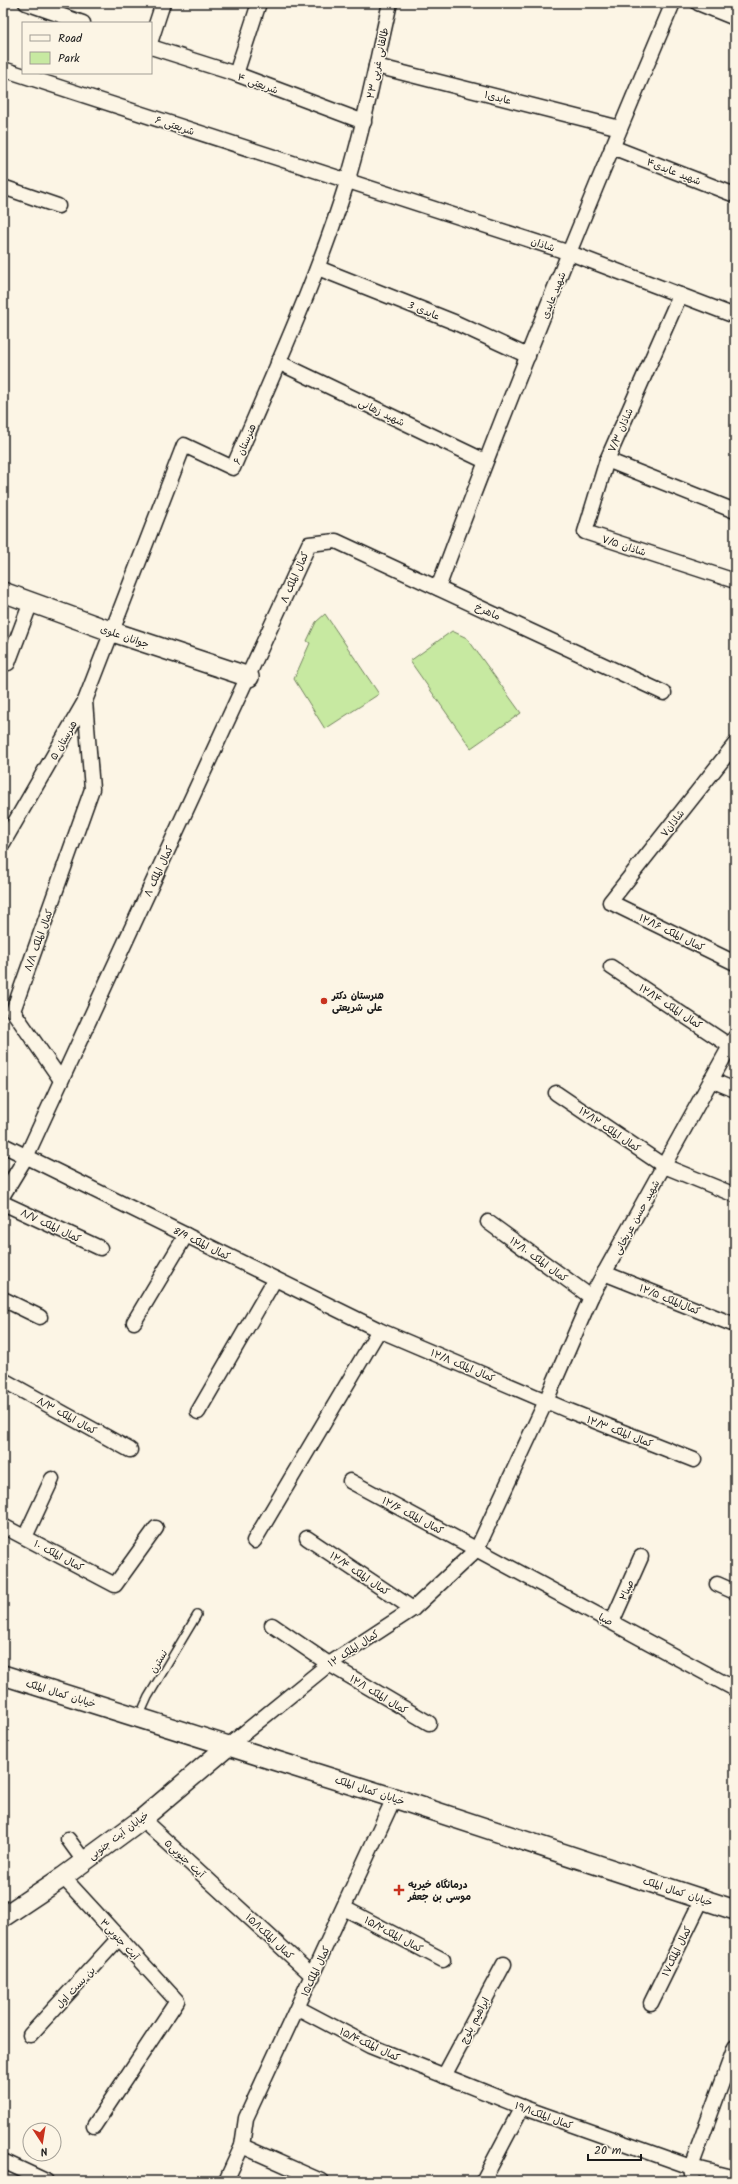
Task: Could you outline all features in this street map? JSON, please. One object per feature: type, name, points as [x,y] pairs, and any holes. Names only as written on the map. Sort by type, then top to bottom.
[{"type":"main road","name":"جوانان علوی","points":[[3,592],[112,632],[249,677]]},
{"type":"main road","name":"خیابان کمال الملک","points":[[3,1675],[394,1798],[735,1910]]},
{"type":"main road","name":"خیابان آیت جنوبی","points":[[3,1917],[62,1877],[142,1818],[228,1746]]},
{"type":"street","points":[[26,3],[54,8],[80,22]]},
{"type":"street","points":[[152,37],[163,3]]},
{"type":"street","points":[[236,74],[259,3]]},
{"type":"street","name":"طالقانی غربی ۲۳","points":[[347,182],[364,122],[390,3]]},
{"type":"street","name":"شهید عابدی","points":[[438,588],[485,461],[612,147],[673,3]]},
{"type":"street","points":[[698,3],[735,18]]},
{"type":"street","name":"شریعتی ۴","points":[[152,47],[236,74],[364,122]]},
{"type":"street","name":"عابدی۱","points":[[376,66],[620,128]]},
{"type":"street","name":"شریعتی ۶","points":[[3,69],[347,182]]},
{"type":"street","name":"شهید عابدی۴","points":[[612,147],[735,195]]},
{"type":"street","name":"شاذان","points":[[347,182],[570,253],[735,316]]},
{"type":"street","name":"هنرستان ۶","points":[[112,632],[184,445],[234,468],[318,268],[347,182]]},
{"type":"street","points":[[3,187],[58,206]]},
{"type":"street","name":"عابدی 3","points":[[318,268],[454,322],[528,356]]},
{"type":"street","name":"شاذان ۷/۳","points":[[680,295],[607,460],[735,511]]},
{"type":"street","name":"شهید زهانی","points":[[278,362],[485,461]]},
{"type":"street","name":"شاذان ۷/۵","points":[[607,460],[585,532],[735,581]]},
{"type":"street","name":"ماهرخ","points":[[309,544],[336,541],[664,693]]},
{"type":"street","name":"کمال الملک ۸","points":[[3,1195],[26,1156],[249,677],[309,544]]},
{"type":"street","points":[[8,663],[31,602]]},
{"type":"street","name":"هنرستان ۵","points":[[3,843],[85,701],[112,632]]},
{"type":"street","name":"کمال الملک ۸/۸","points":[[61,1080],[13,1011],[92,789],[85,701]]},
{"type":"street","name":"شاذان۷","points":[[610,902],[735,744]]},
{"type":"street","name":"کمال الملک ۱۲/۱۶","points":[[610,902],[735,963]]},
{"type":"street","name":"کمال الملک ۱۲/۱۴","points":[[612,967],[733,1041]]},
{"type":"street","name":"شهید حسن عربخانی","points":[[476,1549],[546,1401],[591,1297],[733,1041]]},
{"type":"street","points":[[711,1080],[735,1090]]},
{"type":"street","name":"کمال الملک ۱۲/۱۲","points":[[556,1093],[664,1166],[735,1195]]},
{"type":"street","name":"کمال الملک 8/9","points":[[3,1145],[379,1330]]},
{"type":"street","name":"کمال الملک ۸/۷","points":[[3,1202],[100,1248]]},
{"type":"street","name":"کمال الملک ۱۲/۱۰","points":[[488,1222],[591,1297]]},
{"type":"street","points":[[134,1322],[186,1235]]},
{"type":"street","name":"کمال‌الملک ۱۲/۵","points":[[604,1273],[735,1325]]},
{"type":"street","points":[[198,1412],[275,1279]]},
{"type":"street","points":[[3,1299],[40,1317]]},
{"type":"street","points":[[254,1541],[379,1330]]},
{"type":"street","name":"کمال الملک ۱۲/۸","points":[[379,1330],[546,1401]]},
{"type":"street","name":"کمال الملک ۸/۳","points":[[3,1380],[130,1450]]},
{"type":"street","name":"کمال الملک ۱۲/۳","points":[[546,1401],[694,1460]]},
{"type":"street","points":[[25,1537],[52,1479]]},
{"type":"street","name":"کمال الملک ۱۲/۶","points":[[350,1481],[476,1549]]},
{"type":"street","name":"کمال الملک ۱۰","points":[[3,1526],[115,1585],[156,1528]]},
{"type":"street","name":"کمال الملک ۱۲/۴","points":[[307,1538],[413,1609]]},
{"type":"street","name":"کمال الملک ۱۲","points":[[228,1746],[329,1664],[413,1609],[476,1549]]},
{"type":"street","name":"صبا","points":[[476,1549],[735,1689]]},
{"type":"street","name":"صبا۲","points":[[612,1622],[641,1557]]},
{"type":"street","points":[[717,1584],[735,1592]]},
{"type":"street","name":"کمال الملک ۱۲/۱","points":[[272,1625],[329,1664],[429,1724]]},
{"type":"street","name":"کمال الملک۱۵","points":[[226,2181],[242,2146],[246,2118],[313,1976],[394,1798]]},
{"type":"street","name":"آیت جنوبی۵","points":[[142,1818],[228,1897]]},
{"type":"street","points":[[68,1839],[84,1861]]},
{"type":"street","name":"آیت جنوبی۳","points":[[62,1877],[177,2001],[94,2126]]},
{"type":"street","name":"کمال الملک۱۵/۱","points":[[228,1897],[313,1976]]},
{"type":"street","name":"کمال الملک۱۷","points":[[651,2003],[702,1899]]},
{"type":"street","name":"کمال الملک۱۵/۲","points":[[344,1908],[443,1960]]},
{"type":"street","name":"بن بست اول","points":[[30,2035],[120,1938]]},
{"type":"street","name":"ابراهیم بلوچ","points":[[444,2076],[504,1964]]},
{"type":"street","name":"کمال الملک۱۵/۴","points":[[298,2008],[370,2046],[444,2076]]},
{"type":"street","points":[[692,2174],[735,2046]]},
{"type":"street","name":"کمال الملک۱۹/۱","points":[[444,2076],[692,2174],[735,2178]]},
{"type":"street","points":[[483,2181],[522,2107]]},
{"type":"street","points":[[242,2146],[321,2181]]},
{"type":"street","points":[[3,2161],[46,2181]]},
{"type":"lane","name":"نسترن","points":[[138,1718],[148,1697],[197,1615]]},
{"type":"green space","points":[[325,614],[379,694],[325,729],[294,679],[310,643],[307,641],[316,622]]},
{"type":"green space","points":[[452,631],[467,638],[521,713],[471,748],[410,661]]},
{"type":"place","name":"هنرستان دکتر علی شریعتی","points":[[324,1001]]},
{"type":"place","name":"درمانگاه خیریه موسی بن جعفر","points":[[399,1890]]}]
